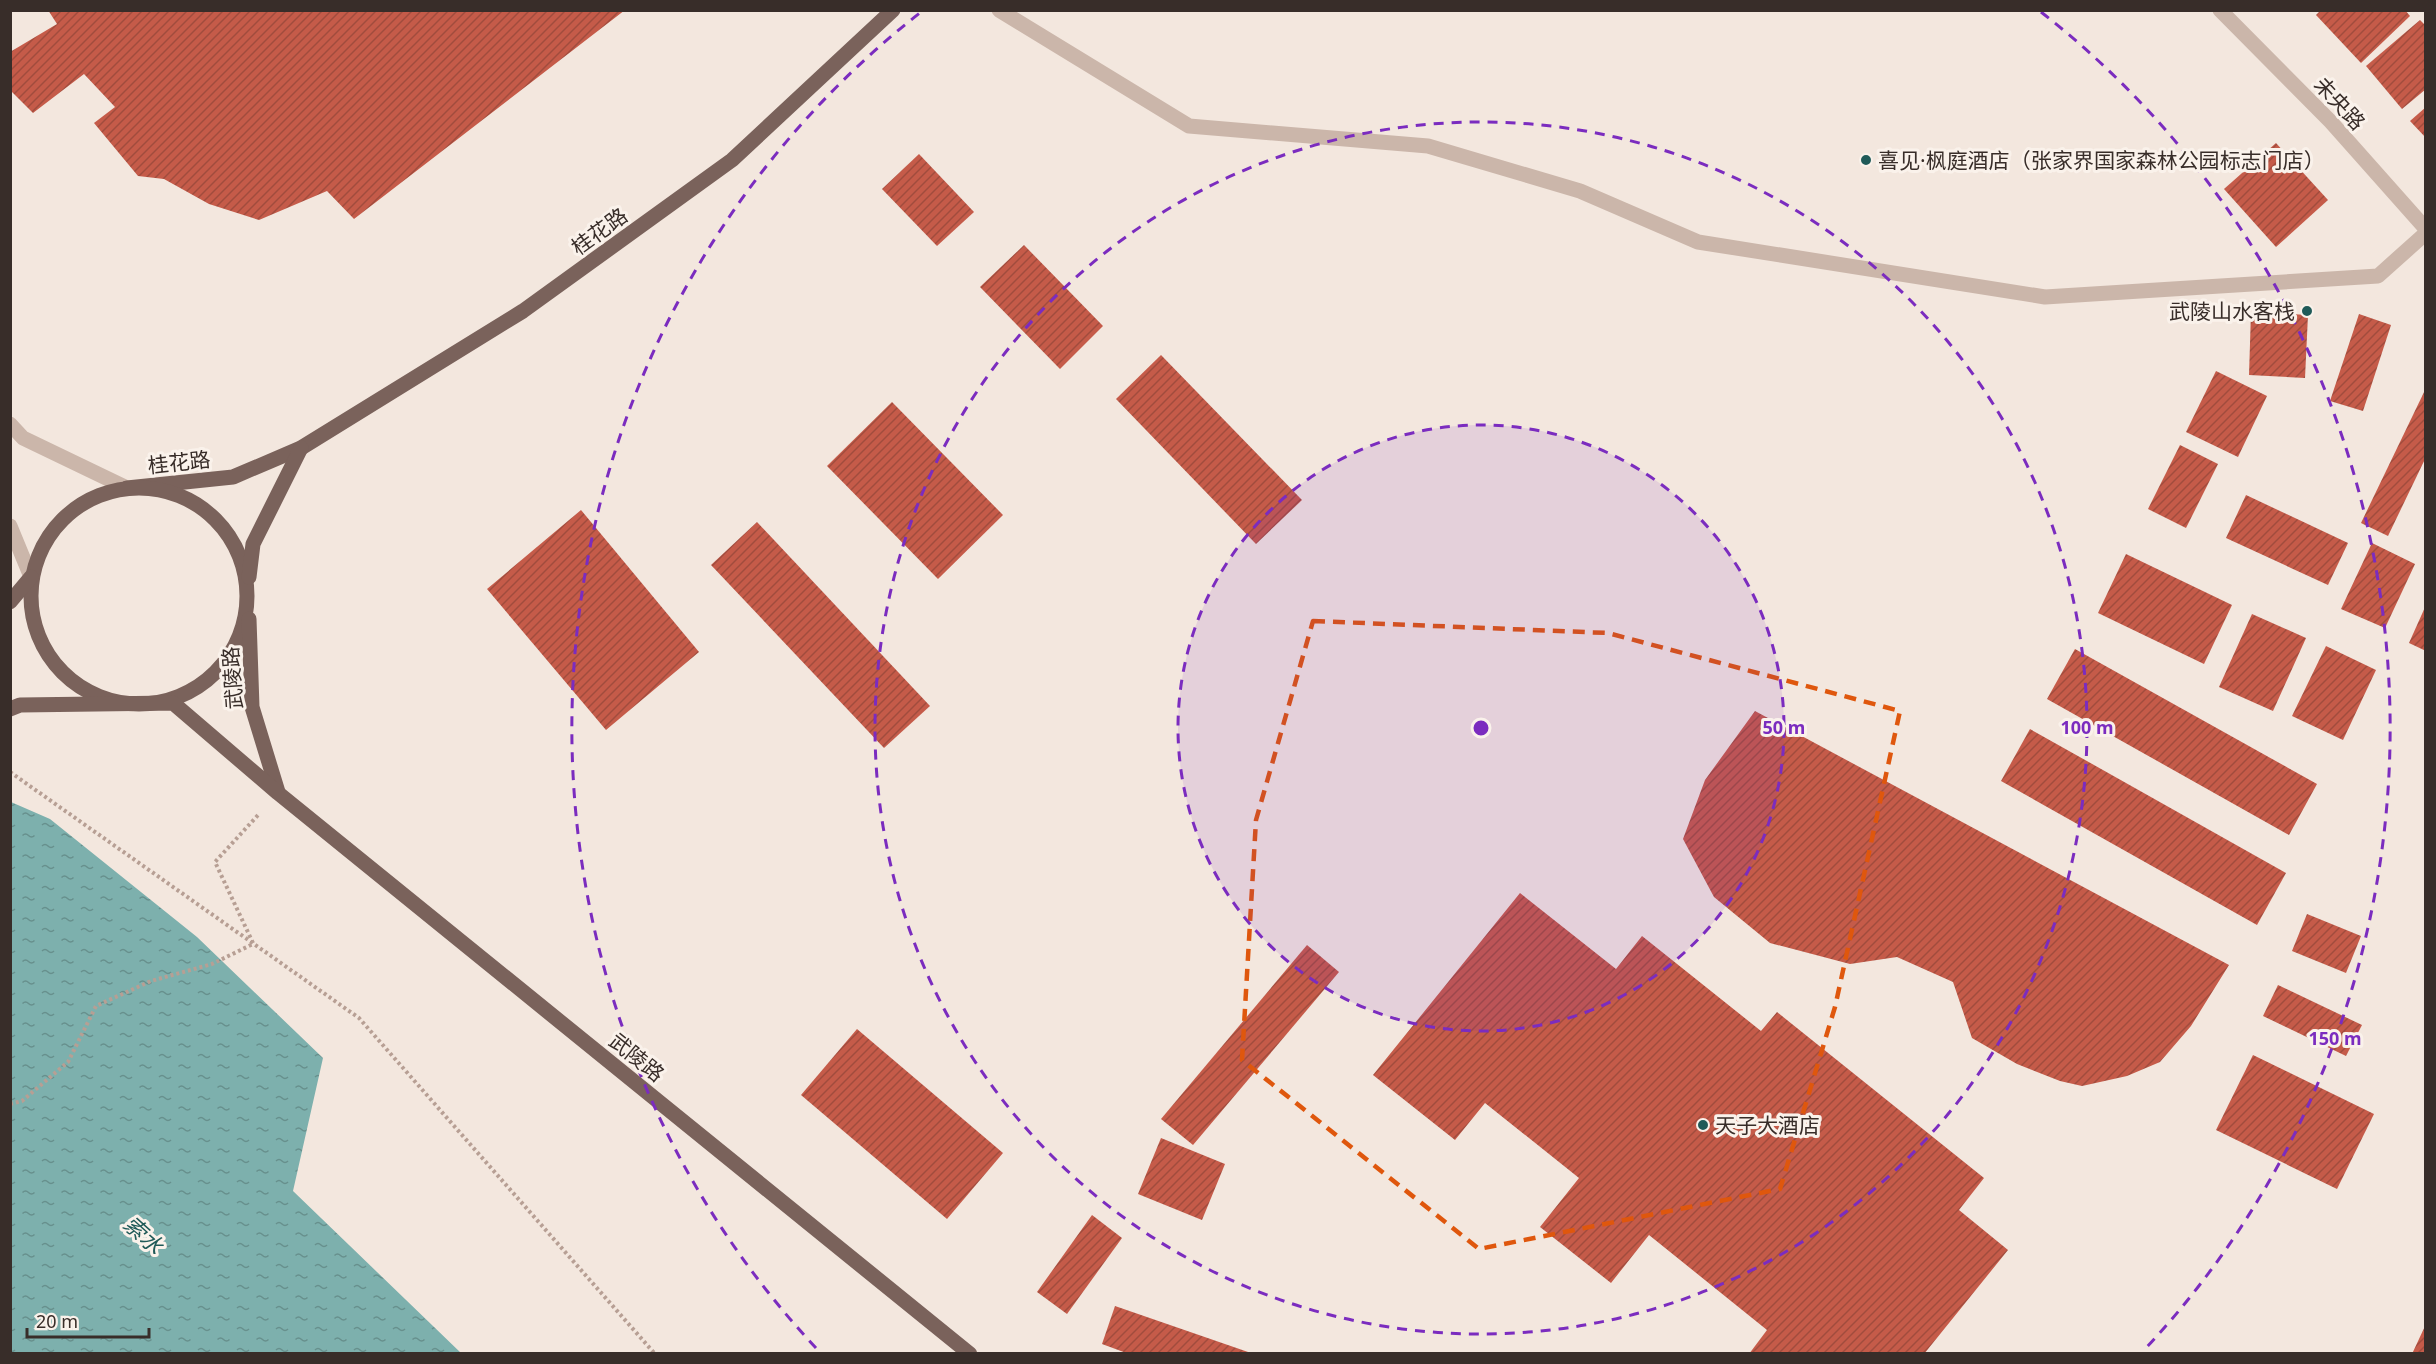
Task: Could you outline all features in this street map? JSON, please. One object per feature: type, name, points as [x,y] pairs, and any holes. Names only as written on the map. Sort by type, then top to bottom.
[{"type":"main road","name":"桂花路","points":[[127,488],[234,477],[301,448],[523,311],[732,160],[894,10]]},
{"type":"main road","points":[[10,708],[20,705],[136,704],[181,696],[209,680],[230,655],[243,625],[253,544],[301,448]]},
{"type":"main road","points":[[136,704],[121,704],[94,695],[70,680],[50,659],[36,634],[30,606],[31,577],[43,544],[64,517],[93,497],[127,488],[156,489],[185,498],[210,514],[230,537],[243,564],[248,593]]},
{"type":"main road","points":[[10,602],[31,577]]},
{"type":"main road","name":"武陵路","points":[[248,593],[252,707],[278,793]]},
{"type":"main road","name":"武陵路","points":[[136,704],[173,703],[278,793],[970,1353]]},
{"type":"street","points":[[999,10],[1189,126],[1428,146],[1580,191],[1698,242],[2045,297],[2378,276],[2426,231]]},
{"type":"street","name":"未央路","points":[[2220,10],[2331,122],[2426,231]]},
{"type":"street","points":[[10,424],[23,438],[127,488]]},
{"type":"street","points":[[10,526],[31,577]]},
{"type":"path","points":[[10,772],[359,1018],[655,1353]]},
{"type":"path","points":[[253,944],[215,862],[278,793]]},
{"type":"path","points":[[10,1104],[22,1101],[68,1062],[96,1006],[151,981],[212,964],[253,944]]},
{"type":"highlighted area","points":[[1313,621],[1608,633],[1900,711],[1835,1007],[1780,1189],[1479,1249],[1242,1060],[1256,820]]},
{"type":"water","name":"索水","points":[[11,802],[50,819],[197,937],[323,1058],[293,1191],[461,1353],[11,1353]]},
{"type":"building","points":[[48,10],[625,10],[354,219],[327,191],[259,220],[209,204],[164,179],[138,176],[94,123],[115,107],[84,74],[33,113],[10,90],[10,52],[57,24]]},
{"type":"building","points":[[2321,10],[2405,10],[2410,16],[2361,63],[2316,15]]},
{"type":"building","points":[[2420,20],[2426,26],[2426,89],[2402,109],[2366,66]]},
{"type":"building","points":[[2426,107],[2426,138],[2410,121]]},
{"type":"building","points":[[2276,143],[2328,200],[2276,247],[2224,189]]},
{"type":"building","points":[[919,154],[974,212],[937,246],[882,189]]},
{"type":"building","points":[[1024,245],[1103,326],[1060,369],[980,287]]},
{"type":"building","points":[[2251,312],[2308,315],[2305,378],[2249,375]]},
{"type":"building","points":[[2359,314],[2391,325],[2363,411],[2330,401]]},
{"type":"building","points":[[1161,355],[1302,500],[1256,544],[1116,399]]},
{"type":"building","points":[[2216,371],[2267,396],[2238,457],[2186,432]]},
{"type":"building","points":[[2426,388],[2426,457],[2388,536],[2361,523]]},
{"type":"building","points":[[892,402],[1003,515],[938,579],[827,466]]},
{"type":"building","points":[[2180,445],[2218,464],[2186,528],[2148,509]]},
{"type":"building","points":[[2246,495],[2348,543],[2328,585],[2226,538]]},
{"type":"building","points":[[581,510],[699,652],[606,730],[487,589]]},
{"type":"building","points":[[757,522],[930,706],[884,748],[711,565]]},
{"type":"building","points":[[2372,543],[2415,564],[2385,628],[2341,609]]},
{"type":"building","points":[[2126,554],[2232,605],[2204,664],[2098,613]]},
{"type":"building","points":[[2426,605],[2426,651],[2409,643]]},
{"type":"building","points":[[2252,614],[2306,638],[2273,711],[2219,687]]},
{"type":"building","points":[[2326,646],[2376,670],[2343,740],[2292,716]]},
{"type":"building","points":[[2075,649],[2317,784],[2289,835],[2047,699]]},
{"type":"building","points":[[1755,711],[2229,965],[2191,1026],[2160,1062],[2127,1076],[2082,1086],[2060,1081],[2017,1064],[1972,1038],[1953,982],[1897,957],[1850,964],[1770,943],[1714,897],[1683,839],[1705,780]]},
{"type":"building","points":[[2030,729],[2286,873],[2257,925],[2001,781]]},
{"type":"building","points":[[1520,893],[1616,969],[1642,936],[1761,1031],[1777,1012],[1984,1178],[1959,1210],[2008,1250],[1924,1354],[1749,1354],[1767,1330],[1649,1235],[1611,1283],[1540,1227],[1579,1178],[1485,1103],[1455,1140],[1373,1075]]},
{"type":"building","points":[[2307,914],[2361,936],[2346,973],[2292,951]]},
{"type":"building","points":[[1307,945],[1339,972],[1193,1145],[1161,1119]]},
{"type":"building","points":[[2278,985],[2362,1025],[2346,1056],[2263,1016]]},
{"type":"building","points":[[857,1029],[1003,1153],[947,1219],[801,1095]]},
{"type":"building","points":[[2253,1055],[2374,1114],[2337,1189],[2216,1130]]},
{"type":"building","points":[[1161,1138],[1225,1164],[1202,1220],[1138,1194]]},
{"type":"building","points":[[1092,1215],[1122,1238],[1067,1314],[1037,1292]]},
{"type":"building","points":[[1115,1306],[1251,1354],[1129,1354],[1102,1344]]},
{"type":"building","points":[[2426,1324],[2426,1354],[2412,1354]]},
{"type":"place","name":"喜见·枫庭酒店（张家界国家森林公园标志门店）","points":[[1866,160]]},
{"type":"place","name":"武陵山水客栈","points":[[2307,311]]},
{"type":"place","name":"天子大酒店","points":[[1703,1125]]}]
